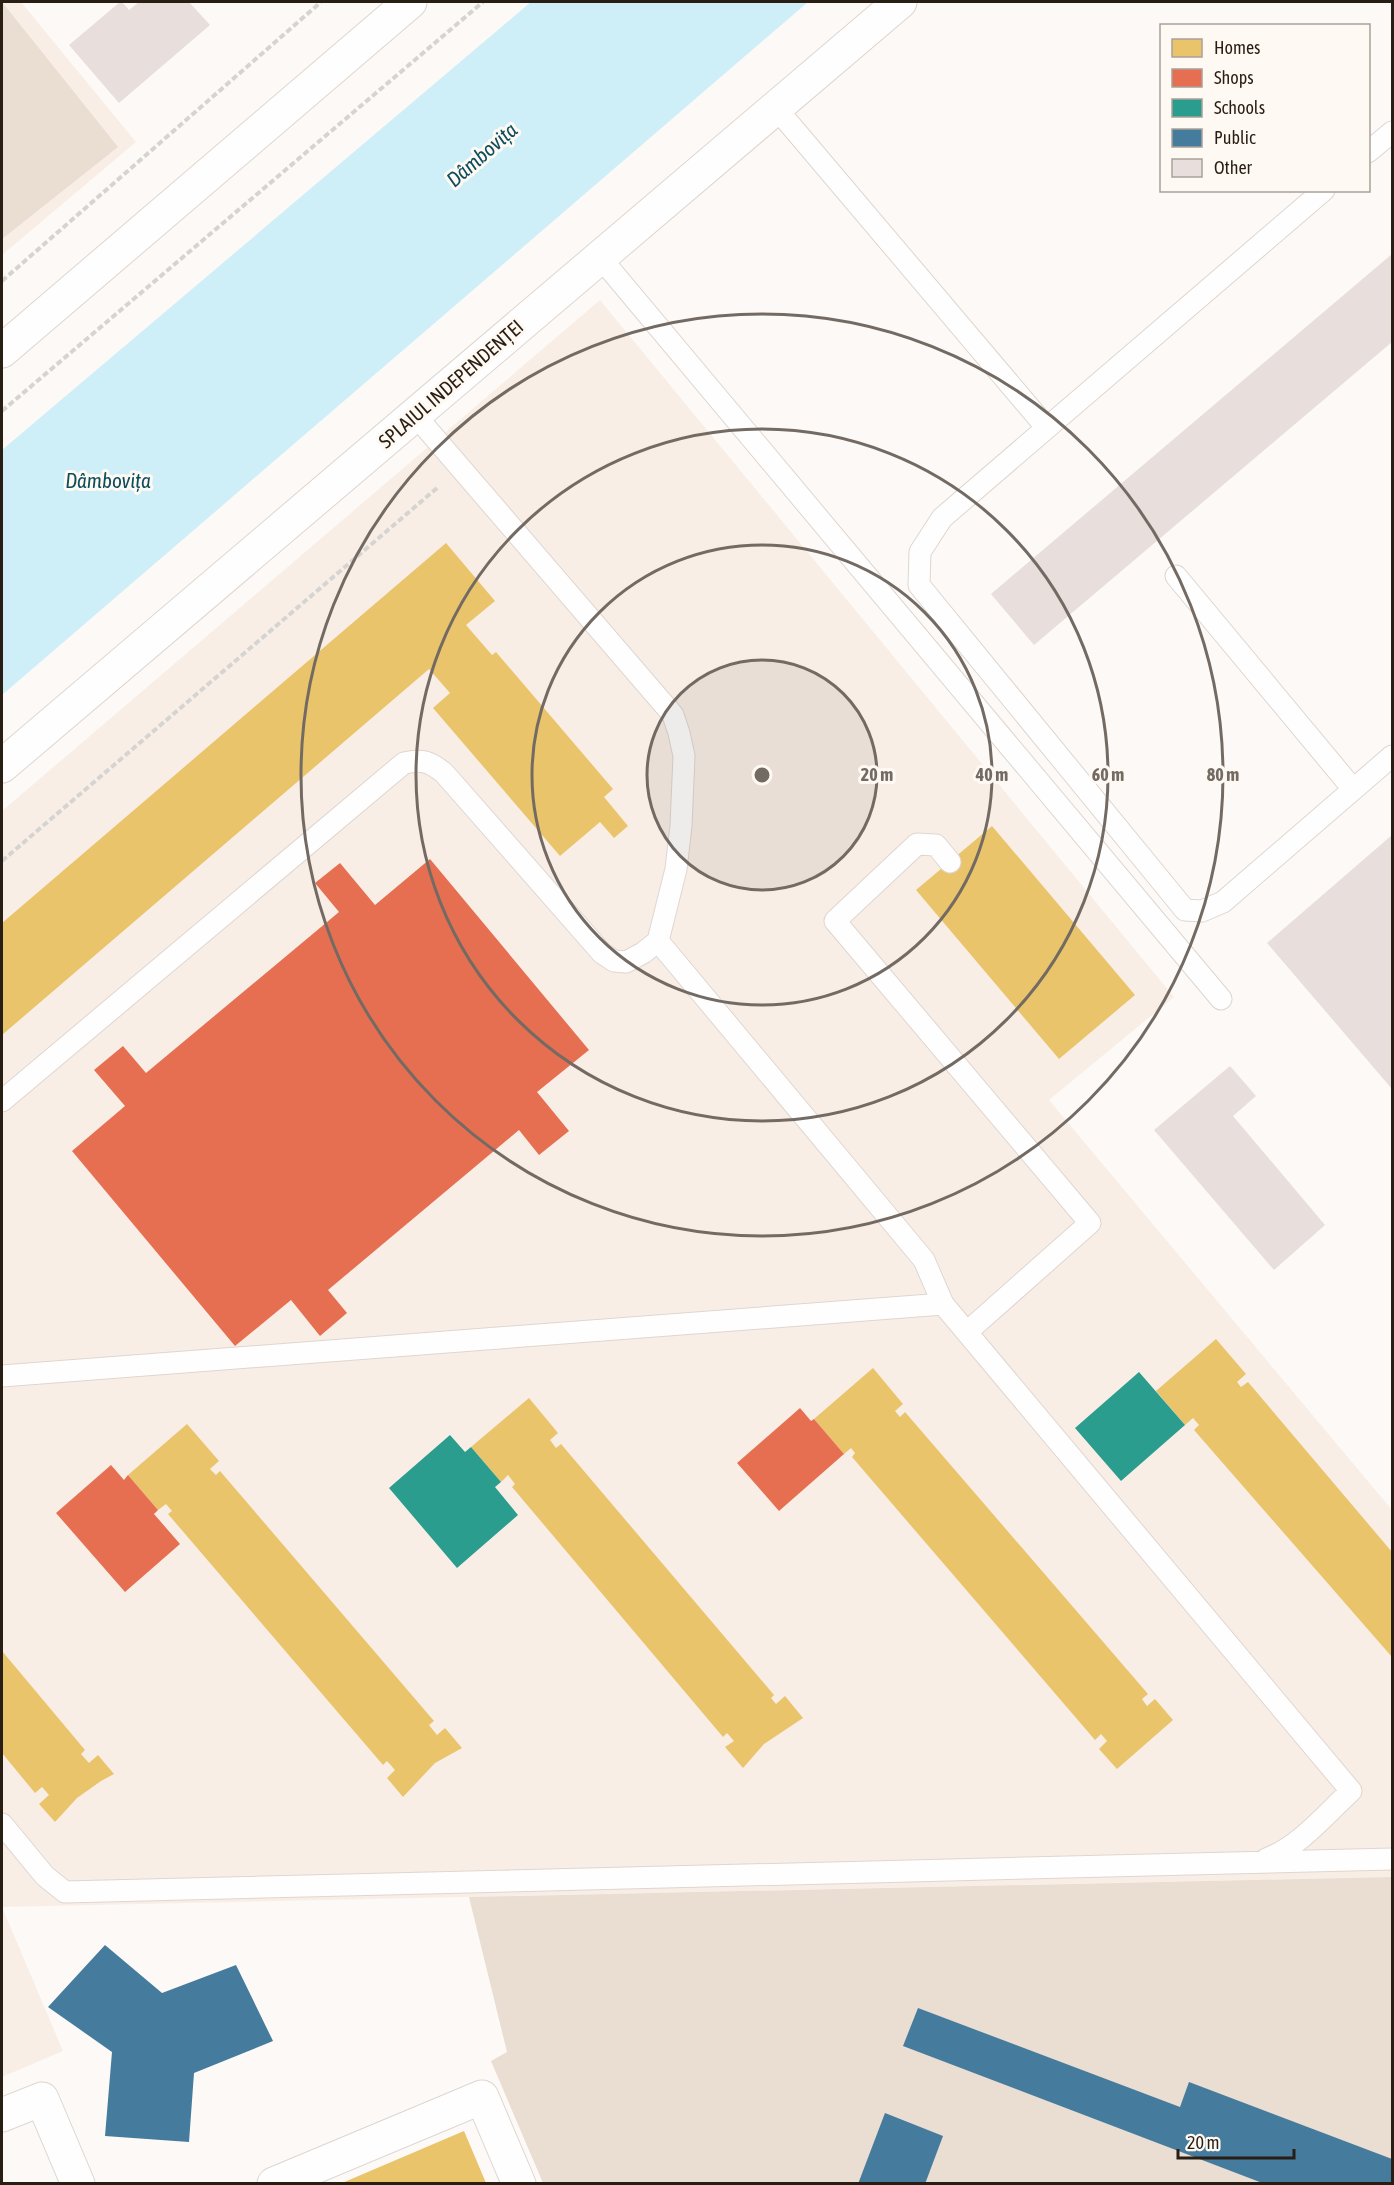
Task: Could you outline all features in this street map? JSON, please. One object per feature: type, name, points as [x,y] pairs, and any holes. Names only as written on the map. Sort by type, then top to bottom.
[{"type":"main road","points":[[2,351],[410,2]]},
{"type":"main road","name":"SPLAIUL INDEPENDENȚEI","points":[[2,766],[900,2]]},
{"type":"main road","points":[[274,2184],[482,2097],[519,2184]]},
{"type":"main road","points":[[2,2115],[42,2099],[78,2184]]},
{"type":"lane","points":[[776,108],[1046,427]]},
{"type":"lane","points":[[1370,150],[1392,132]]},
{"type":"lane","points":[[1322,192],[942,518],[920,552],[919,585],[1185,910],[1202,911],[1223,902],[1392,756]]},
{"type":"lane","points":[[599,256],[1221,999]]},
{"type":"lane","points":[[2,1101],[404,763],[419,760],[434,765],[444,773],[602,953],[614,961],[626,962],[643,953],[658,941],[676,869],[681,826],[684,756],[674,716],[415,415]]},
{"type":"lane","points":[[1176,576],[1353,789]]},
{"type":"lane","points":[[950,862],[936,845],[917,844],[834,921],[1090,1223],[967,1332]]},
{"type":"lane","points":[[658,941],[924,1260],[943,1304],[1351,1791],[1297,1841],[1279,1854],[1261,1861]]},
{"type":"lane","points":[[2,1376],[943,1304]]},
{"type":"lane","points":[[2,1824],[45,1876],[65,1892],[1392,1859]]},
{"type":"path","points":[[2,281],[321,2]]},
{"type":"path","points":[[2,411],[483,2]]},
{"type":"path","points":[[2,861],[461,468]]},
{"type":"shaded area","points":[[2,2],[21,2],[136,142],[2,255]]},
{"type":"shaded area","points":[[2,2],[118,147],[2,239]]},
{"type":"shaded area","points":[[600,300],[1174,997],[1049,1100],[1392,1510],[1392,1877],[2,1907],[2,811]]},
{"type":"shaded area","points":[[1392,1877],[1392,2183],[543,2183],[491,2061],[507,2052],[469,1897]]},
{"type":"shaded area","points":[[2,1907],[63,2051],[2,2077]]},
{"type":"water","name":"Dâmbovița","points":[[531,2],[808,2],[2,695],[2,450]]},
{"type":"building: Homes","points":[[446,543],[495,601],[466,625],[492,655],[496,652],[613,789],[604,797],[628,826],[614,838],[600,822],[560,856],[433,708],[450,693],[429,669],[2,1035],[2,923]]},
{"type":"building: Homes","points":[[992,826],[1135,995],[1059,1059],[916,890]]},
{"type":"building: Homes","points":[[1216,1339],[1246,1374],[1237,1382],[1241,1387],[1248,1382],[1392,1552],[1392,1657],[1194,1430],[1199,1425],[1193,1418],[1185,1425],[1156,1391]]},
{"type":"building: Homes","points":[[873,1368],[903,1404],[895,1411],[900,1417],[905,1412],[1148,1694],[1142,1699],[1147,1706],[1155,1699],[1173,1720],[1117,1769],[1099,1749],[1107,1741],[1101,1734],[1095,1740],[852,1457],[855,1453],[851,1448],[844,1454],[814,1419]]},
{"type":"building: Homes","points":[[529,1398],[558,1433],[550,1440],[556,1448],[561,1444],[774,1695],[771,1698],[776,1704],[785,1696],[803,1718],[764,1744],[743,1768],[725,1747],[734,1741],[727,1733],[723,1737],[512,1487],[515,1484],[508,1475],[501,1482],[471,1447]]},
{"type":"building: Homes","points":[[187,1424],[219,1461],[210,1469],[216,1475],[220,1471],[434,1721],[429,1725],[437,1735],[445,1728],[462,1748],[435,1763],[403,1797],[387,1778],[395,1770],[387,1761],[383,1765],[168,1514],[172,1511],[166,1504],[158,1510],[128,1475]]},
{"type":"building: Homes","points":[[2,1651],[85,1750],[81,1754],[89,1763],[98,1755],[114,1774],[77,1798],[55,1822],[39,1804],[49,1795],[42,1787],[35,1793],[2,1753]]},
{"type":"building: Homes","points":[[464,2131],[486,2183],[342,2183]]},
{"type":"building: Shops","points":[[430,859],[589,1050],[537,1092],[569,1131],[539,1155],[519,1130],[328,1290],[347,1313],[320,1336],[291,1300],[235,1346],[72,1151],[125,1106],[94,1070],[123,1046],[146,1073],[339,912],[315,883],[340,863],[375,905]]},
{"type":"building: Shops","points":[[800,1408],[811,1421],[814,1419],[844,1454],[779,1511],[737,1463]]},
{"type":"building: Shops","points":[[111,1465],[124,1480],[128,1475],[158,1510],[154,1514],[180,1544],[125,1592],[56,1513]]},
{"type":"building: Schools","points":[[1139,1372],[1185,1425],[1121,1481],[1075,1428]]},
{"type":"building: Schools","points":[[450,1435],[465,1452],[471,1447],[501,1482],[495,1487],[518,1515],[457,1568],[389,1488]]},
{"type":"building: Public","points":[[105,1945],[162,1993],[236,1965],[273,2041],[194,2073],[189,2142],[105,2136],[112,2052],[48,2007]]},
{"type":"building: Public","points":[[918,2008],[1180,2107],[1189,2082],[1392,2159],[1392,2184],[1265,2184],[903,2046]]},
{"type":"building: Public","points":[[885,2113],[943,2136],[925,2184],[858,2184]]},
{"type":"building: Other","points":[[120,2],[129,10],[139,2],[189,2],[210,25],[119,103],[69,45]]},
{"type":"building: Other","points":[[1392,254],[1392,342],[1034,645],[991,594]]},
{"type":"building: Other","points":[[1392,835],[1392,1089],[1267,943]]},
{"type":"building: Other","points":[[1230,1066],[1256,1096],[1233,1116],[1325,1225],[1274,1270],[1154,1130]]}]
